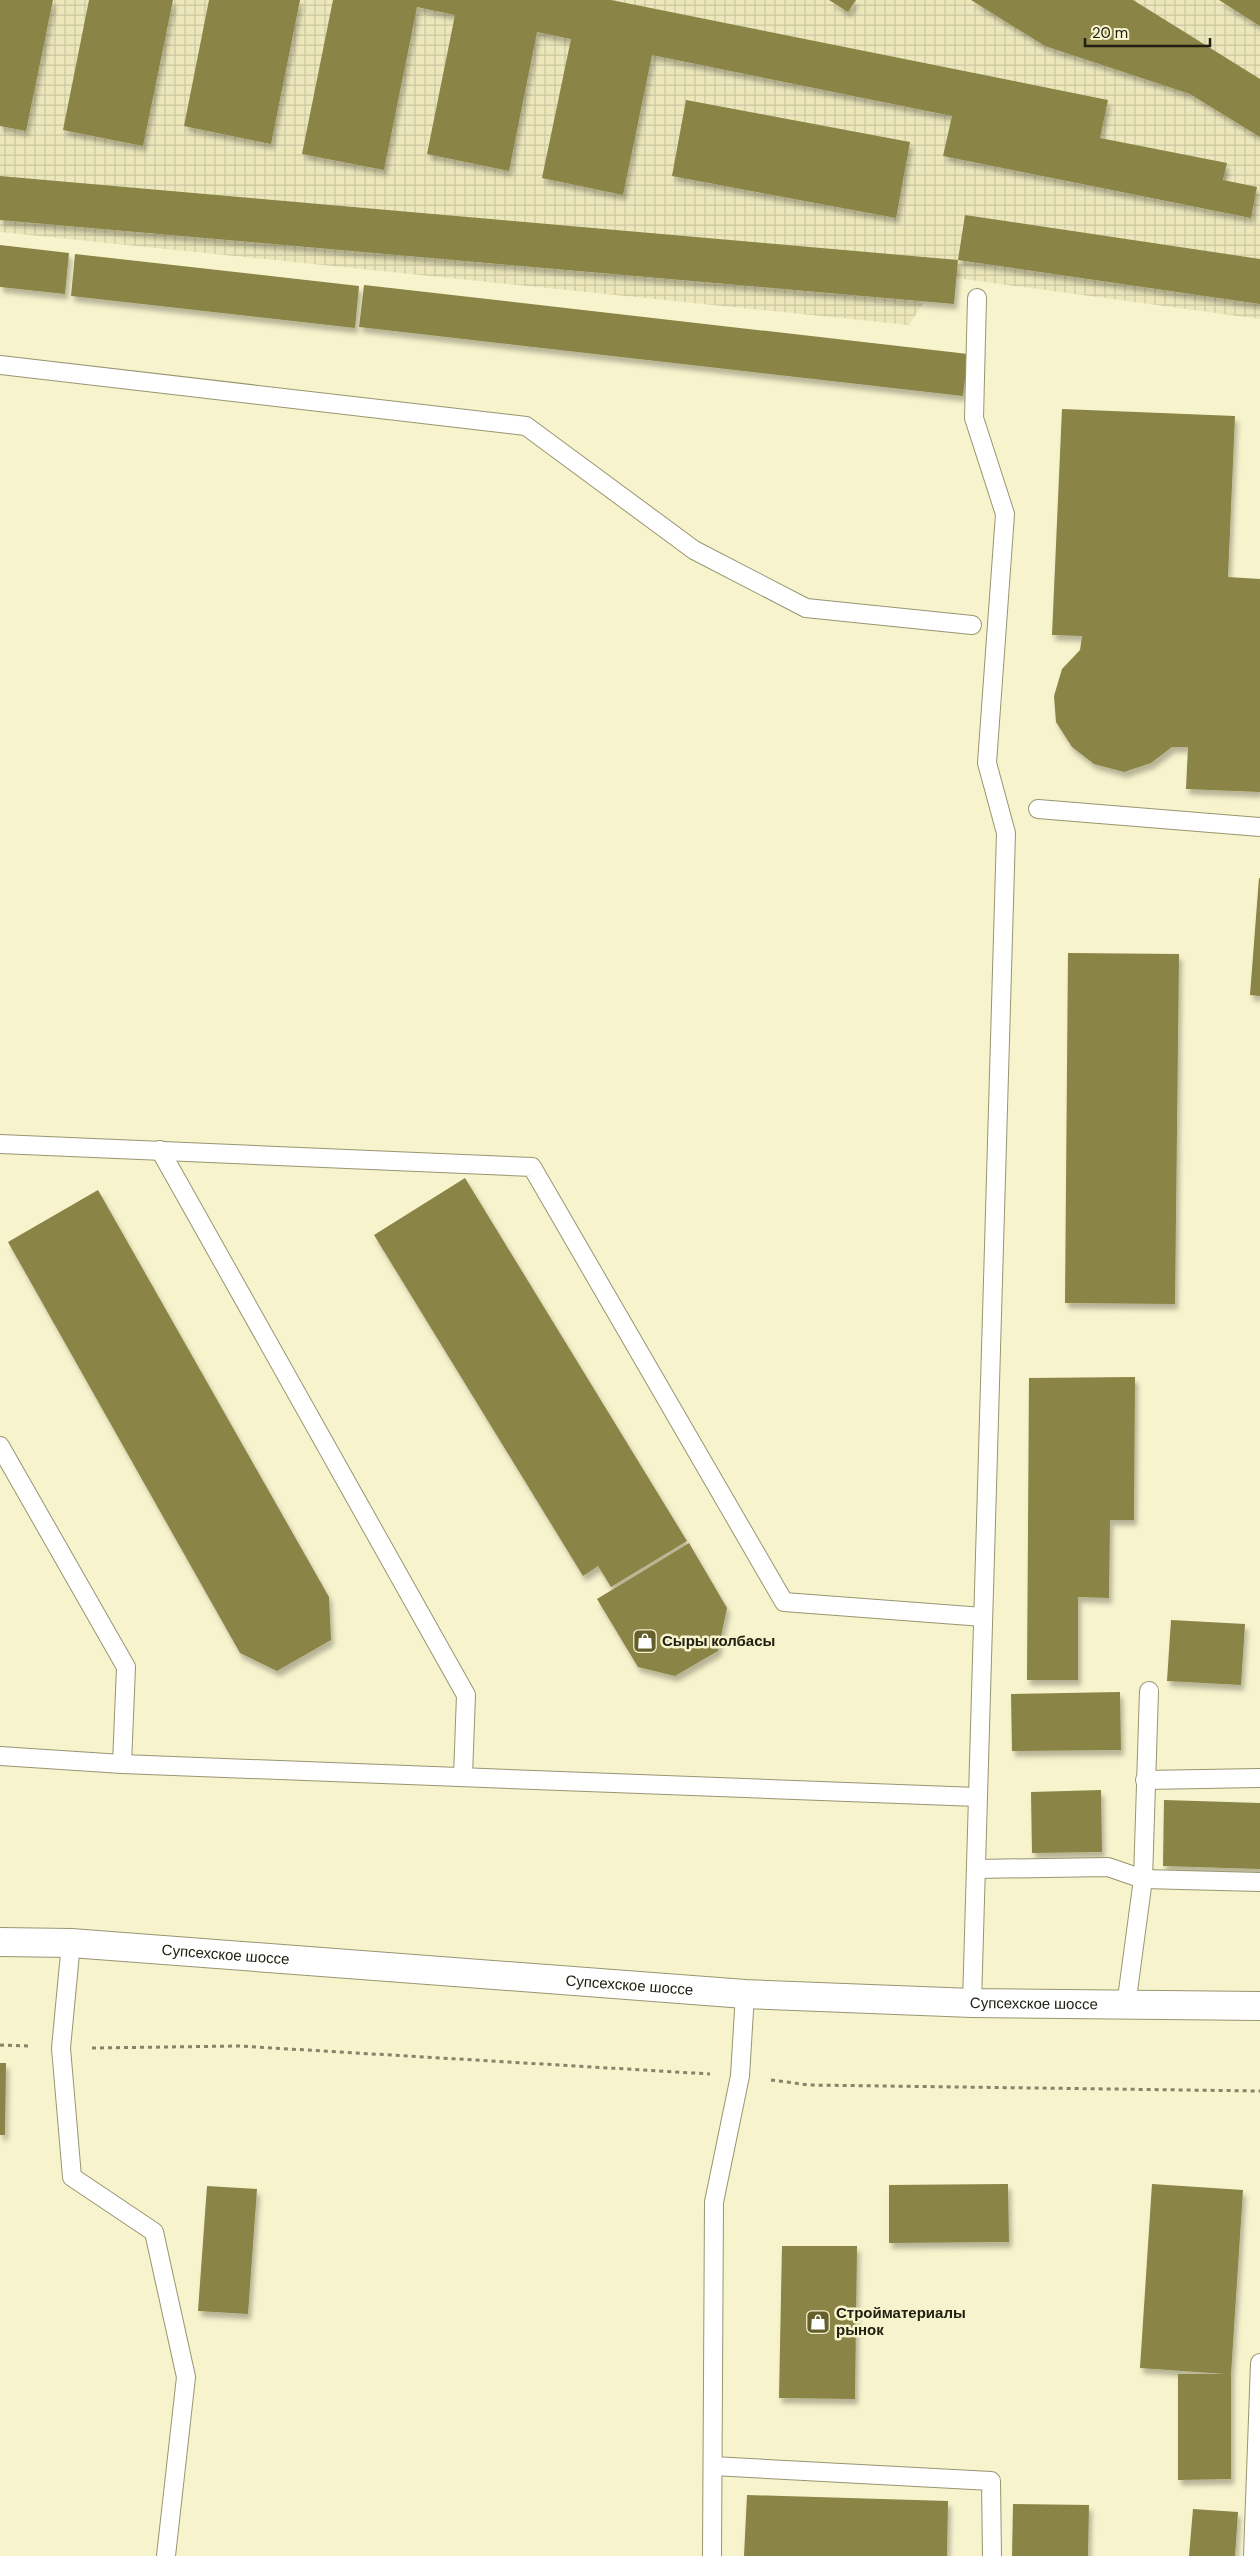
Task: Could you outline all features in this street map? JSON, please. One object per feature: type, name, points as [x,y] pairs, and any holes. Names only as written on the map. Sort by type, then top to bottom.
[{"type":"main road","name":"Супсехское шоссе","points":[[0,1942],[71,1943],[745,1994],[972,2003],[1260,2006]]},
{"type":"lane","points":[[972,2003],[1006,833],[987,763],[1004,514],[974,418],[977,298]]},
{"type":"lane","points":[[0,365],[526,426],[694,550],[806,608],[972,625]]},
{"type":"lane","points":[[1038,809],[1260,827]]},
{"type":"lane","points":[[0,1144],[532,1167],[784,1602],[983,1617]]},
{"type":"lane","points":[[160,1150],[466,1695],[463,1776]]},
{"type":"lane","points":[[0,1446],[126,1667],[122,1764]]},
{"type":"lane","points":[[1126,2006],[1143,1880],[1149,1691]]},
{"type":"lane","points":[[0,1756],[122,1764],[977,1797]]},
{"type":"lane","points":[[1146,1780],[1260,1778]]},
{"type":"lane","points":[[976,1869],[1108,1867],[1143,1880],[1260,1882]]},
{"type":"lane","points":[[71,1943],[61,2048],[72,2177],[154,2232],[186,2377],[166,2556]]},
{"type":"lane","points":[[712,2556],[714,2202],[740,2076],[745,1994]]},
{"type":"lane","points":[[1253,2556],[1260,2363]]},
{"type":"lane","points":[[712,2466],[991,2481],[992,2556]]},
{"type":"path","points":[[0,2045],[61,2048],[239,2046],[740,2076],[809,2085],[1260,2092]]},
{"type":"shaded area","points":[[0,0],[1260,0],[1260,319],[941,276],[909,325],[0,232]]},
{"type":"building","points":[[0,0],[53,0],[26,131],[0,126]]},
{"type":"building","points":[[89,0],[173,0],[143,146],[63,130]]},
{"type":"building","points":[[209,0],[300,0],[271,144],[184,126]]},
{"type":"building","points":[[333,0],[611,0],[1108,100],[1100,138],[1227,163],[1223,180],[1257,187],[1251,218],[943,156],[952,116],[652,55],[623,195],[542,178],[571,39],[537,32],[509,171],[427,154],[455,15],[417,7],[384,170],[302,154]]},
{"type":"building","points":[[829,0],[856,0],[848,12]]},
{"type":"building","points":[[971,0],[1133,0],[1260,79],[1260,137],[1190,94],[1045,46]]},
{"type":"building","points":[[1219,0],[1260,0],[1260,26]]},
{"type":"building","points":[[686,100],[910,142],[896,218],[672,176]]},
{"type":"building","points":[[0,176],[958,260],[954,304],[0,220]]},
{"type":"building","points":[[965,215],[1260,259],[1260,304],[958,260]]},
{"type":"building","points":[[0,245],[69,253],[65,294],[0,287]]},
{"type":"building","points":[[75,254],[359,286],[355,328],[71,296]]},
{"type":"building","points":[[364,285],[968,354],[963,396],[359,327]]},
{"type":"building","points":[[1062,409],[1235,416],[1228,577],[1260,579],[1260,792],[1186,789],[1188,747],[1172,747],[1151,763],[1124,772],[1094,764],[1072,747],[1056,722],[1054,696],[1062,669],[1080,650],[1082,636],[1052,635]]},
{"type":"building","points":[[1260,878],[1260,996],[1250,995]]},
{"type":"building","points":[[1068,953],[1179,954],[1175,1304],[1065,1303]]},
{"type":"building","points":[[465,1178],[687,1541],[611,1587],[598,1566],[583,1576],[374,1235]]},
{"type":"building","points":[[98,1190],[329,1597],[331,1640],[277,1671],[240,1653],[8,1242]]},
{"type":"building","points":[[1135,1377],[1134,1520],[1110,1520],[1109,1598],[1078,1597],[1078,1680],[1027,1680],[1029,1378]]},
{"type":"building","points":[[689,1543],[727,1608],[718,1651],[675,1676],[638,1667],[597,1599]]},
{"type":"building","points":[[1171,1620],[1245,1624],[1241,1685],[1167,1681]]},
{"type":"building","points":[[1120,1692],[1121,1750],[1012,1751],[1011,1694]]},
{"type":"building","points":[[1101,1790],[1102,1852],[1032,1853],[1031,1792]]},
{"type":"building","points":[[1164,1800],[1260,1803],[1260,1869],[1163,1866]]},
{"type":"building","points":[[0,2063],[6,2063],[5,2135],[0,2135]]},
{"type":"building","points":[[1008,2184],[1009,2242],[889,2243],[889,2185]]},
{"type":"building","points":[[1152,2184],[1243,2190],[1231,2374],[1231,2479],[1178,2480],[1178,2374],[1225,2374],[1140,2368]]},
{"type":"building","points":[[207,2186],[257,2189],[248,2314],[198,2311]]},
{"type":"building","name":"Стройматериалы рынок","points":[[782,2246],[857,2246],[855,2399],[779,2398]]},
{"type":"building","points":[[747,2495],[948,2501],[947,2556],[744,2556]]},
{"type":"building","points":[[1013,2504],[1089,2505],[1088,2556],[1012,2556]]},
{"type":"building","points":[[1193,2509],[1238,2512],[1235,2556],[1189,2556]]},
{"type":"place","name":"Сыры колбасы","points":[[645,1641]]},
{"type":"place","name":"Стройматериалы рынок","points":[[818,2322]]}]
